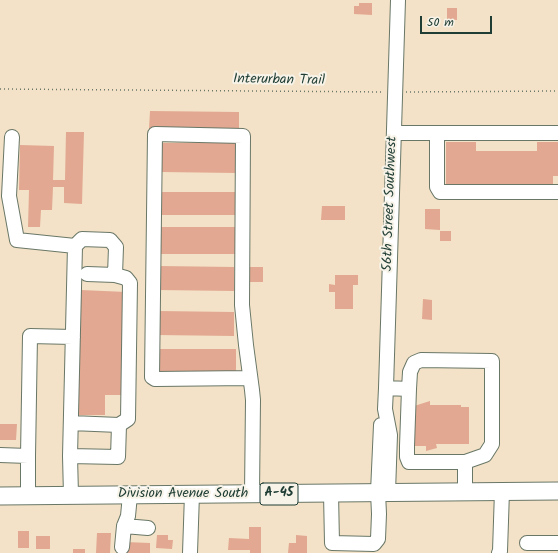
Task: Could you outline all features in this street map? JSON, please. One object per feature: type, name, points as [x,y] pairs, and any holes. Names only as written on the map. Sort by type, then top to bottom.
[{"type":"main road","name":"Division Avenue South","points":[[0,496],[558,491]]},
{"type":"street","name":"56th Street Southwest","points":[[374,548],[378,539],[379,514],[390,432],[385,409],[398,0]]},
{"type":"street","points":[[394,133],[558,133]]},
{"type":"street","points":[[437,133],[437,187],[440,192],[558,192]]},
{"type":"street","points":[[250,378],[155,379],[152,377],[155,134],[243,136],[242,305],[253,400],[252,494]]},
{"type":"street","points":[[12,137],[9,196],[17,240],[75,246]]},
{"type":"street","points":[[71,495],[70,423],[75,246],[82,239],[110,240],[116,247],[115,275]]},
{"type":"street","points":[[70,423],[119,425],[128,419],[130,283],[126,278],[115,275],[87,274]]},
{"type":"street","points":[[28,496],[30,336],[73,337]]},
{"type":"street","points":[[421,360],[492,361],[492,444],[485,455],[465,462],[410,462],[407,457],[410,372],[414,363],[421,360]]},
{"type":"street","points":[[386,388],[409,389]]},
{"type":"street","points":[[70,456],[118,457],[119,425]]},
{"type":"street","points":[[0,455],[28,456]]},
{"type":"street","points":[[465,462],[465,492]]},
{"type":"street","points":[[499,553],[502,491]]},
{"type":"street","points":[[331,492],[332,543],[374,548]]},
{"type":"street","points":[[190,553],[192,494]]},
{"type":"street","points":[[122,547],[124,526],[128,516],[130,495]]},
{"type":"street","points":[[124,526],[148,528]]},
{"type":"street","points":[[527,543],[558,543]]},
{"type":"path","name":"Interurban Trail","points":[[0,89],[395,92],[558,91]]},
{"type":"building","points":[[359,3],[372,3],[372,15],[354,14],[354,6],[359,6]]},
{"type":"building","points":[[447,8],[457,8],[457,20],[447,19]]},
{"type":"building","points":[[150,111],[239,112],[239,130],[149,129]]},
{"type":"building","points":[[66,132],[84,132],[82,204],[64,203],[64,187],[53,187],[52,210],[41,210],[40,227],[28,227],[29,190],[19,190],[20,145],[54,146],[53,180],[65,180]]},
{"type":"building","points":[[446,142],[476,142],[476,151],[537,151],[537,142],[558,142],[558,176],[553,176],[553,190],[446,190]]},
{"type":"building","points":[[161,143],[237,143],[237,173],[161,172]]},
{"type":"building","points":[[160,192],[237,192],[237,215],[160,215]]},
{"type":"building","points":[[322,206],[345,206],[345,220],[321,220]]},
{"type":"building","points":[[425,209],[440,209],[440,230],[425,229]]},
{"type":"building","points":[[160,227],[235,227],[235,254],[160,254]]},
{"type":"building","points":[[440,231],[451,231],[451,241],[440,241]]},
{"type":"building","points":[[159,266],[234,267],[234,291],[158,290]]},
{"type":"building","points":[[249,267],[263,267],[263,282],[248,282]]},
{"type":"building","points":[[335,275],[358,275],[358,285],[353,285],[353,309],[335,309],[335,292],[329,292],[329,284],[335,285]]},
{"type":"building","points":[[81,290],[126,292],[123,395],[105,395],[105,415],[78,415]]},
{"type":"building","points":[[423,299],[432,300],[432,320],[422,319]]},
{"type":"building","points":[[157,311],[234,312],[234,336],[157,335]]},
{"type":"building","points":[[155,349],[236,349],[236,378],[155,377]]},
{"type":"building","points":[[430,401],[430,405],[461,405],[461,407],[469,407],[469,444],[436,444],[437,448],[426,451],[426,446],[411,446],[411,407]]},
{"type":"building","points":[[0,424],[17,424],[16,440],[0,440]]},
{"type":"building","points":[[249,527],[261,527],[261,553],[250,553],[250,550],[228,550],[229,538],[249,539]]},
{"type":"building","points":[[18,531],[29,531],[29,548],[18,548]]},
{"type":"building","points":[[97,533],[111,533],[110,553],[96,553]]},
{"type":"building","points":[[157,535],[168,535],[168,540],[173,540],[172,549],[156,548]]},
{"type":"building","points":[[296,535],[307,536],[307,553],[288,553],[289,543],[296,543]]},
{"type":"building","points":[[36,536],[50,536],[50,549],[36,549]]},
{"type":"building","points":[[125,542],[150,543],[150,553],[125,553]]},
{"type":"building","points":[[73,549],[85,549],[85,553],[73,553]]}]
